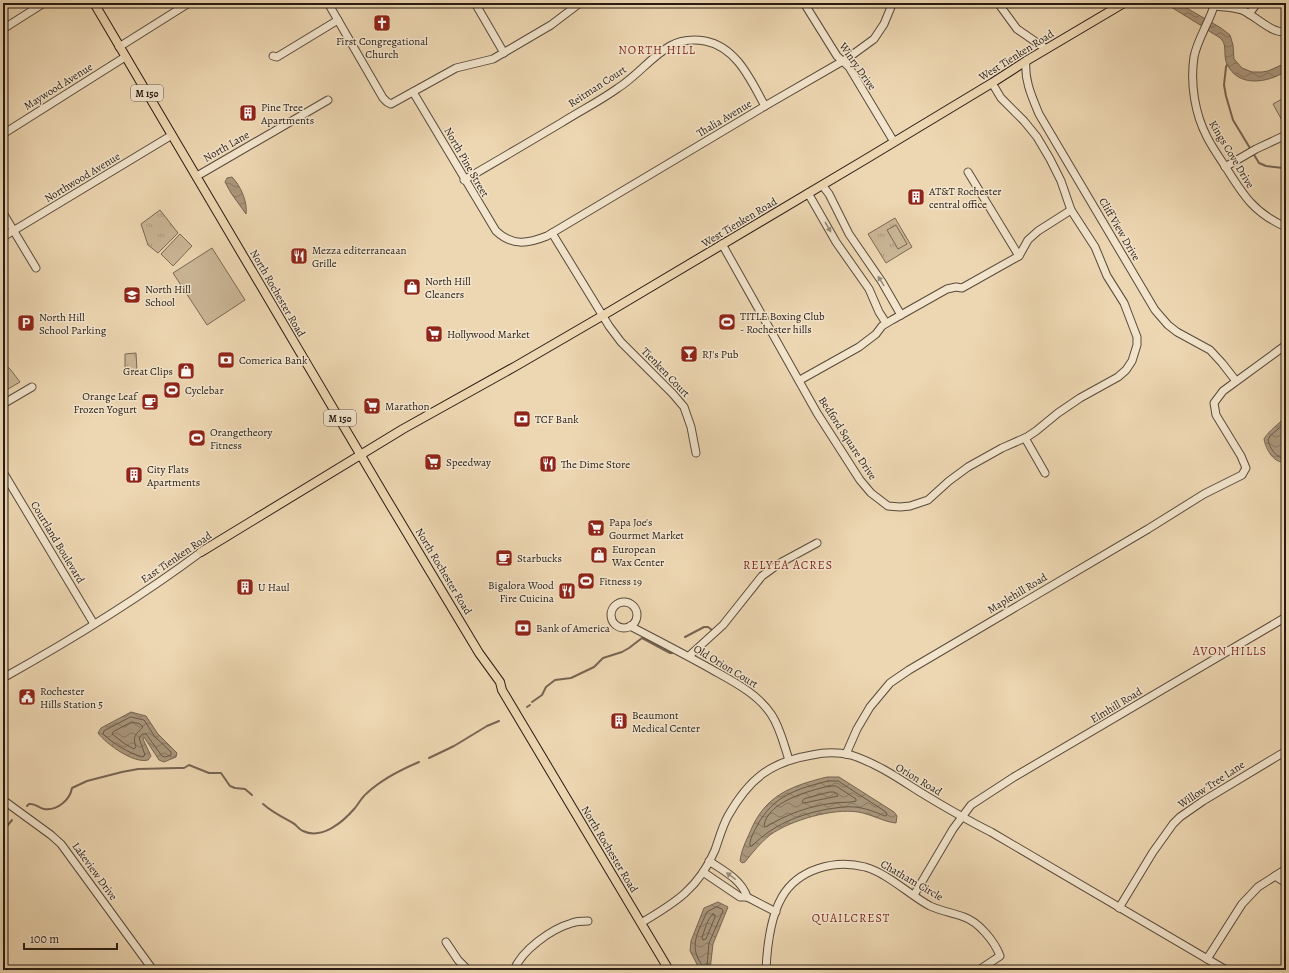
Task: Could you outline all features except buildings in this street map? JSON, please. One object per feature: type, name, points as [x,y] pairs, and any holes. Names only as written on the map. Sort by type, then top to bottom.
[{"type":"main road","name":"M 150","points":[[94,3],[199,179]]},
{"type":"main road","name":"West Tienken Road","points":[[361,454],[602,316],[1124,3]]},
{"type":"main road","name":"North Rochester Road","points":[[199,179],[479,653],[500,682],[502,690],[669,970]]},
{"type":"main road","name":"East Tienken Road","points":[[201,552],[361,454]]},
{"type":"street","points":[[3,29],[44,3]]},
{"type":"street","points":[[119,47],[189,3]]},
{"type":"street","points":[[328,3],[387,102],[391,104],[456,68],[489,60],[504,53],[550,25],[580,3]]},
{"type":"street","points":[[474,3],[504,53]]},
{"type":"street","name":"Winry Drive","points":[[804,3],[837,56],[849,67],[894,142]]},
{"type":"street","points":[[998,3],[1016,29],[1046,49]]},
{"type":"street","points":[[1249,14],[1257,3]]},
{"type":"street","points":[[1214,4],[1233,8],[1249,14],[1272,29],[1286,32]]},
{"type":"street","name":"Kings Cove Drive","points":[[1214,4],[1212,13],[1194,57],[1193,90],[1200,123],[1207,138],[1243,195],[1268,219],[1286,227]]},
{"type":"street","name":"Thalia Avenue","points":[[552,233],[843,61],[874,39],[884,24],[891,7]]},
{"type":"street","points":[[273,56],[277,57],[338,20]]},
{"type":"street","name":"Reitman Court","points":[[464,180],[618,88],[660,53],[683,41],[707,41],[722,47],[733,56],[743,69],[765,106]]},
{"type":"street","name":"Maywood Avenue","points":[[3,134],[125,57]]},
{"type":"street","name":"Cliff View Drive","points":[[1026,61],[1025,73],[1029,90],[1039,114],[1155,310],[1168,325],[1177,332],[1210,350],[1236,381]]},
{"type":"street","name":"Bedford Square Drive","points":[[722,244],[800,380],[817,413],[860,480],[871,493],[888,506],[910,506],[928,500],[949,481],[978,461],[1025,438],[1080,398],[1118,377],[1126,370],[1132,361],[1137,345],[1137,337],[1124,303],[1107,276],[1095,247],[1071,210],[1061,181],[1036,137],[1024,121],[1001,98],[992,83]]},
{"type":"street","name":"North Pine Street","points":[[414,92],[464,180],[496,231],[502,237],[518,242],[538,240],[552,233]]},
{"type":"street","name":"North Lane","points":[[199,179],[328,100]]},
{"type":"street","name":"Northwood Avenue","points":[[3,237],[172,135]]},
{"type":"street","points":[[1226,167],[1256,149],[1286,135]]},
{"type":"street","points":[[968,172],[1018,256]]},
{"type":"street","points":[[822,184],[829,194],[849,234],[882,282],[901,315]]},
{"type":"street","points":[[808,193],[836,242],[869,289],[879,312],[886,323]]},
{"type":"street","points":[[800,380],[859,347],[876,334],[886,323],[947,289],[956,287],[962,288],[1018,256],[1028,240],[1038,231],[1071,210]]},
{"type":"street","points":[[3,213],[36,268]]},
{"type":"street","points":[[552,233],[602,316]]},
{"type":"street","name":"Tienken Court","points":[[602,316],[621,342],[684,407],[691,428],[696,453]]},
{"type":"street","points":[[1236,381],[1286,345]]},
{"type":"street","name":"Maplehill Road","points":[[846,754],[857,729],[870,707],[890,683],[909,670],[1148,529],[1204,494],[1242,475],[1246,468],[1241,456],[1216,415],[1214,403],[1223,391],[1236,381]]},
{"type":"street","points":[[3,404],[32,386]]},
{"type":"street","points":[[1025,438],[1045,473]]},
{"type":"street","name":"Courtland Boulevard","points":[[3,472],[94,624]]},
{"type":"street","points":[[689,656],[723,625],[762,576],[786,559],[817,543]]},
{"type":"street","name":"East Tienken Road","points":[[3,678],[94,624],[170,575],[201,552]]},
{"type":"street","points":[[636,619],[630,626],[621,627],[614,623],[611,615],[613,608],[615,605],[622,602],[630,604],[636,611],[636,619],[642,632]]},
{"type":"street","name":"Elmhill Road","points":[[914,895],[961,817],[971,805],[1014,777],[1286,617]]},
{"type":"street","name":"Old Orion Court","points":[[630,626],[689,656],[743,687],[766,707],[776,723],[789,760]]},
{"type":"street","name":"Willow Tree Lane","points":[[1119,908],[1153,852],[1173,824],[1180,817],[1203,801],[1286,751]]},
{"type":"street","name":"Orion Road","points":[[642,923],[669,907],[682,897],[695,883],[715,850],[726,818],[741,794],[764,772],[779,763],[789,760],[808,755],[831,752],[846,754],[867,761],[888,772],[961,817],[991,832],[1226,970]]},
{"type":"street","name":"Lakeview Drive","points":[[3,800],[61,844],[153,970]]},
{"type":"street","points":[[709,861],[736,880],[745,890],[747,897]]},
{"type":"street","name":"Chatham Circle","points":[[766,970],[776,912],[782,896],[793,883],[812,871],[828,866],[854,865],[865,867],[888,878],[935,908],[973,921],[995,944],[1000,956],[979,970]]},
{"type":"street","points":[[1207,959],[1242,904],[1258,887],[1286,869]]},
{"type":"street","points":[[703,872],[740,897],[747,897],[776,912]]},
{"type":"street","points":[[1275,876],[1286,883]]},
{"type":"street","points":[[514,970],[522,955],[535,943],[572,923],[588,921]]},
{"type":"street","points":[[446,942],[458,960],[468,970]]},
{"type":"green space","points":[[1282,99],[1286,105],[1286,123],[1284,124],[1273,104]]},
{"type":"green space","points":[[160,210],[178,233],[158,253],[148,245],[141,224]]},
{"type":"green space","points":[[895,218],[912,247],[886,263],[868,234]]},
{"type":"green space","points":[[896,225],[907,244],[898,249],[887,230]]},
{"type":"green space","points":[[180,234],[192,246],[173,266],[161,254]]},
{"type":"green space","points":[[212,248],[245,300],[207,325],[173,273]]},
{"type":"green space","points":[[136,353],[137,371],[125,372],[125,354]]},
{"type":"green space","points":[[3,363],[10,369],[20,382],[3,392]]},
{"type":"water","points":[[1165,3],[1178,3],[1221,28],[1230,35],[1233,45],[1234,59],[1242,68],[1252,72],[1262,72],[1286,63],[1286,71],[1271,78],[1254,81],[1238,77],[1232,72],[1227,64],[1224,45],[1221,39]]},
{"type":"water","points":[[232,177],[238,184],[243,194],[246,204],[246,214],[225,182],[227,178]]},
{"type":"water","points":[[1286,415],[1286,462],[1282,462],[1274,459],[1267,448],[1264,439]]},
{"type":"water","points":[[131,712],[146,716],[158,734],[177,753],[176,757],[164,762],[159,760],[144,737],[143,739],[151,756],[148,760],[135,759],[121,752],[107,742],[98,733],[101,728]]},
{"type":"water","points":[[827,777],[839,777],[894,812],[897,816],[896,823],[868,814],[848,811],[812,816],[800,820],[770,835],[745,862],[742,863],[740,861],[744,846],[756,819],[771,801],[781,794],[802,784]]},
{"type":"water","points":[[718,902],[728,907],[713,944],[710,970],[700,970],[690,951],[691,941],[704,908]]},
{"type":"waterway","points":[[1227,65],[1224,85],[1233,120],[1259,163],[1266,166],[1283,168]]},
{"type":"waterway","points":[[685,637],[704,627],[708,627],[712,630]]},
{"type":"waterway","points":[[532,702],[542,695],[546,687],[555,680],[571,678],[594,667],[603,658],[622,652],[642,638],[672,653]]},
{"type":"waterway","points":[[429,758],[499,721]]},
{"type":"waterway","points":[[263,804],[303,831],[310,833],[325,831],[332,828],[344,819],[362,798],[379,783],[419,762]]},
{"type":"waterway","points":[[27,806],[31,804],[44,809],[54,808],[62,804],[69,797],[72,788],[87,781],[122,772],[138,769],[184,768],[189,765],[209,773],[221,773],[230,786],[245,789],[252,795]]},
{"type":"waterway","points":[[3,831],[12,820]]},
{"type":"waterway","points":[[3,946],[5,950],[3,958]]},
{"type":"place","name":"First Congregational Church","points":[[382,23]]},
{"type":"place","name":"Pine Tree Apartments","points":[[248,113]]},
{"type":"place","name":"AT&T Rochester central office","points":[[916,197]]},
{"type":"place","name":"Mezza editerraneaan Grille","points":[[299,256]]},
{"type":"place","name":"North Hill Cleaners","points":[[412,287]]},
{"type":"place","name":"North Hill School","points":[[132,295]]},
{"type":"place","name":"TITLE Boxing Club - Rochester hills","points":[[727,322]]},
{"type":"place","name":"North Hill School Parking","points":[[26,323]]},
{"type":"place","name":"Hollywood Market","points":[[434,334]]},
{"type":"place","name":"RJ's Pub","points":[[689,354]]},
{"type":"place","name":"Comerica Bank","points":[[226,360]]},
{"type":"place","name":"Great Clips","points":[[186,371]]},
{"type":"place","name":"Cyclebar","points":[[172,390]]},
{"type":"place","name":"Orange Leaf Frozen Yogurt","points":[[150,402]]},
{"type":"place","name":"Marathon","points":[[372,406]]},
{"type":"place","name":"TCF Bank","points":[[522,419]]},
{"type":"place","name":"Orangetheory Fitness","points":[[197,438]]},
{"type":"place","name":"Speedway","points":[[433,462]]},
{"type":"place","name":"The Dime Store","points":[[548,464]]},
{"type":"place","name":"City Flats Apartments","points":[[134,475]]},
{"type":"place","name":"Papa Joe's Gourmet Market","points":[[596,528]]},
{"type":"place","name":"European Wax Center","points":[[599,555]]},
{"type":"place","name":"Starbucks","points":[[504,558]]},
{"type":"place","name":"Fitness 19","points":[[586,581]]},
{"type":"place","name":"U Haul","points":[[245,587]]},
{"type":"place","name":"Bigalora Wood Fire Cuicina","points":[[567,591]]},
{"type":"place","name":"Bank of America","points":[[523,628]]},
{"type":"place","name":"Rochester Hills Station 5","points":[[27,697]]},
{"type":"place","name":"Beaumont Medical Center","points":[[619,721]]},
{"type":"district","name":"NORTH HILL","points":[[657,50]]},
{"type":"district","name":"RELYEA ACRES","points":[[788,565]]},
{"type":"district","name":"AVON HILLS","points":[[1230,651]]},
{"type":"district","name":"QUAILCREST","points":[[851,918]]}]
